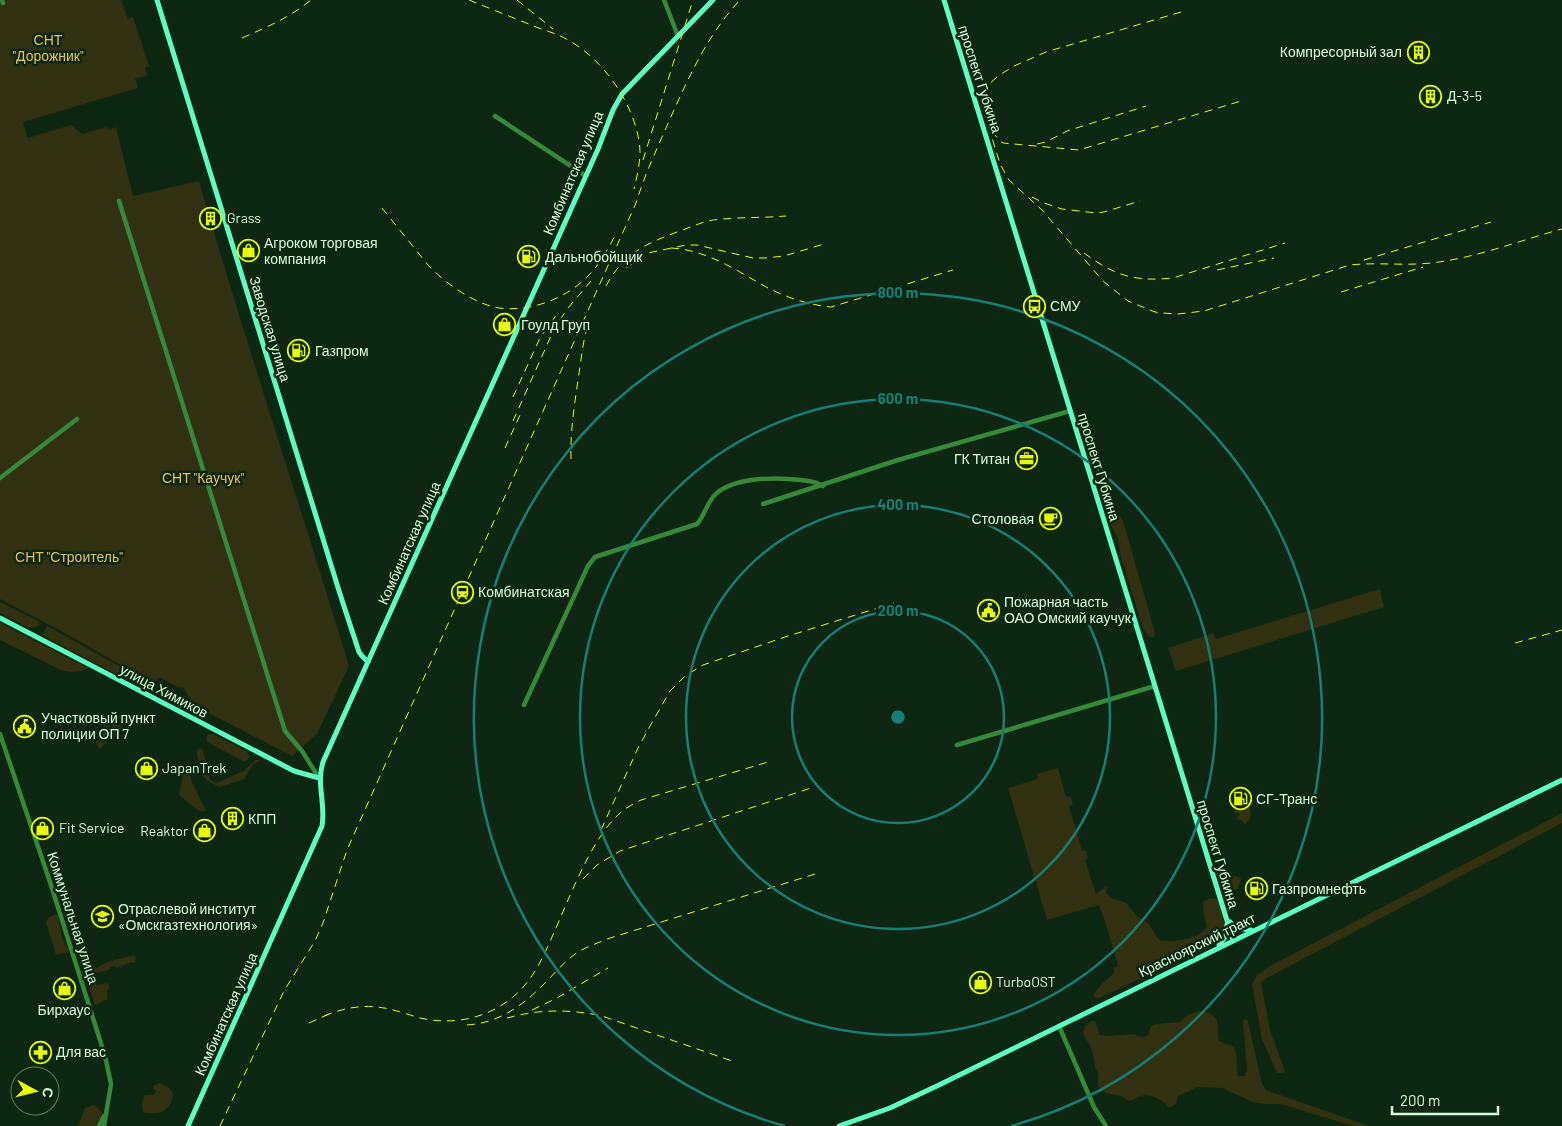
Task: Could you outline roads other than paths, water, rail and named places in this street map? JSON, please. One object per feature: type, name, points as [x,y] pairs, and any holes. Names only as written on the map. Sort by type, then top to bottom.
[{"type":"main road","name":"Заводская улица","points":[[157,0],[340,594],[359,652],[368,662]]},
{"type":"main road","name":"Комбинатская улица","points":[[188,1126],[322,826],[324,810],[319,778],[323,762],[586,176],[618,99],[713,0]]},
{"type":"main road","name":"проспект Губкина","points":[[944,0],[1233,940]]},
{"type":"main road","name":"улица Химиков","points":[[0,618],[283,765],[302,774],[319,778]]},
{"type":"main road","name":"Красноярский тракт","points":[[839,1126],[890,1108],[1562,780]]},
{"type":"main road","points":[[1226,916],[1232,926],[1236,928],[1256,929]]},
{"type":"main road","points":[[1214,950],[1226,936],[1226,916]]},
{"type":"street","points":[[664,0],[678,36]]},
{"type":"street","points":[[495,116],[586,176]]},
{"type":"street","points":[[119,201],[285,731],[306,757],[319,778]]},
{"type":"street","points":[[763,504],[898,460],[1070,411]]},
{"type":"street","points":[[0,478],[77,419]]},
{"type":"street","points":[[524,705],[588,566],[595,557],[697,524],[702,519],[712,497],[720,491],[748,481],[788,478],[813,482],[823,486]]},
{"type":"street","points":[[957,745],[1155,686]]},
{"type":"street","name":"Коммунальная улица","points":[[0,734],[1,743],[50,882],[105,1056],[111,1084],[104,1126]]},
{"type":"street","points":[[1059,1026],[1094,1107],[1106,1126]]},
{"type":"street","name":"Коммунальная улица","points":[[99,1126],[107,1110]]},
{"type":"railway","points":[[242,38],[286,17],[311,0]]},
{"type":"railway","points":[[469,0],[564,38],[582,49],[607,73],[626,103],[638,135],[640,156],[634,189]]},
{"type":"railway","points":[[517,0],[553,29]]},
{"type":"railway","points":[[643,160],[693,0]]},
{"type":"railway","points":[[220,1126],[284,991],[315,941],[323,923],[347,850],[636,203],[650,165],[681,94],[707,44],[740,0]]},
{"type":"railway","points":[[1181,12],[1046,52],[1014,66],[998,76],[986,87],[982,94],[982,105],[1000,164],[1009,180],[1042,210],[1103,281],[1128,301],[1162,313],[1178,314],[1204,311],[1350,265],[1421,264],[1448,261],[1562,229]]},
{"type":"railway","points":[[992,131],[1003,143],[1079,150],[1241,101]]},
{"type":"railway","points":[[1037,144],[1046,142],[1067,131],[1146,106]]},
{"type":"railway","points":[[1032,197],[1062,209],[1096,213],[1140,201]]},
{"type":"railway","points":[[382,208],[428,265],[443,279],[460,292],[489,306],[499,308],[511,309],[535,306],[558,298],[568,292],[595,268],[615,236]]},
{"type":"railway","points":[[606,286],[627,258],[636,251],[665,236],[713,220],[786,216]]},
{"type":"railway","points":[[1364,260],[1491,222]]},
{"type":"railway","points":[[1084,253],[1095,261],[1126,276],[1160,279],[1173,278],[1285,243]]},
{"type":"railway","points":[[626,268],[648,253],[686,245],[697,245],[753,258],[765,258],[784,256],[824,244]]},
{"type":"railway","points":[[671,248],[710,257],[791,298],[815,305],[831,307],[953,270]]},
{"type":"railway","points":[[1217,270],[1274,258]]},
{"type":"railway","points":[[1341,292],[1423,267]]},
{"type":"railway","points":[[513,421],[555,327],[591,281]]},
{"type":"railway","points":[[513,397],[540,338],[557,314]]},
{"type":"railway","points":[[571,459],[574,405],[583,346],[590,320]]},
{"type":"railway","points":[[505,448],[520,415]]},
{"type":"railway","points":[[601,830],[638,748],[670,691],[685,676],[703,665],[894,603]]},
{"type":"railway","points":[[1515,643],[1562,630]]},
{"type":"railway","points":[[324,1016],[350,1008],[369,1007],[398,1011],[430,1020],[450,1021],[479,1016],[497,1008],[516,994],[537,968],[589,855],[608,825],[621,812],[641,800],[768,762]]},
{"type":"railway","points":[[583,879],[597,865],[620,851],[814,787]]},
{"type":"railway","points":[[467,1025],[489,1021],[509,1012],[536,992],[571,957],[607,939],[815,874]]},
{"type":"railway","points":[[532,1010],[557,998],[608,968]]},
{"type":"railway","points":[[507,1018],[554,1011],[602,1016],[735,1062]]},
{"type":"railway","points":[[309,1023],[329,1014]]},
{"type":"place","name":"Компресорный зал","points":[[1418,52]]},
{"type":"place","name":"Д-3-5","points":[[1431,96]]},
{"type":"place","name":"Grass","points":[[211,218]]},
{"type":"place","name":"Агроком торговая компания","points":[[248,251]]},
{"type":"place","name":"Дальнобойщик","points":[[529,257]]},
{"type":"place","name":"СМУ","points":[[1034,306]]},
{"type":"place","name":"Гоулд Груп","points":[[505,325]]},
{"type":"place","name":"Газпром","points":[[299,351]]},
{"type":"place","name":"ГК Титан","points":[[1026,459]]},
{"type":"place","name":"Столовая","points":[[1050,519]]},
{"type":"place","name":"Комбинатская","points":[[462,592]]},
{"type":"place","name":"Пожарная часть ОАО Омский каучук","points":[[988,610]]},
{"type":"place","name":"Участковый пункт полиции ОП 7","points":[[25,726]]},
{"type":"place","name":"JapanTrek","points":[[146,768]]},
{"type":"place","name":"СГ-Транс","points":[[1240,799]]},
{"type":"place","name":"КПП","points":[[232,819]]},
{"type":"place","name":"Fit Service","points":[[43,828]]},
{"type":"place","name":"Reaktor","points":[[204,831]]},
{"type":"place","name":"Газпромнефть","points":[[1256,889]]},
{"type":"place","name":"Отраслевой институт «Омскгазтехнология»","points":[[102,917]]},
{"type":"place","name":"TurboOST","points":[[980,982]]},
{"type":"place","name":"Бирхаус","points":[[64,988]]},
{"type":"place","name":"Для вас","points":[[40,1052]]},
{"type":"park label","name":"СНТ \"Дорожник\"","points":[[48,48]]},
{"type":"park label","name":"СНТ \"Каучук\"","points":[[203,478]]},
{"type":"park label","name":"СНТ \"Строитель\"","points":[[69,557]]}]
